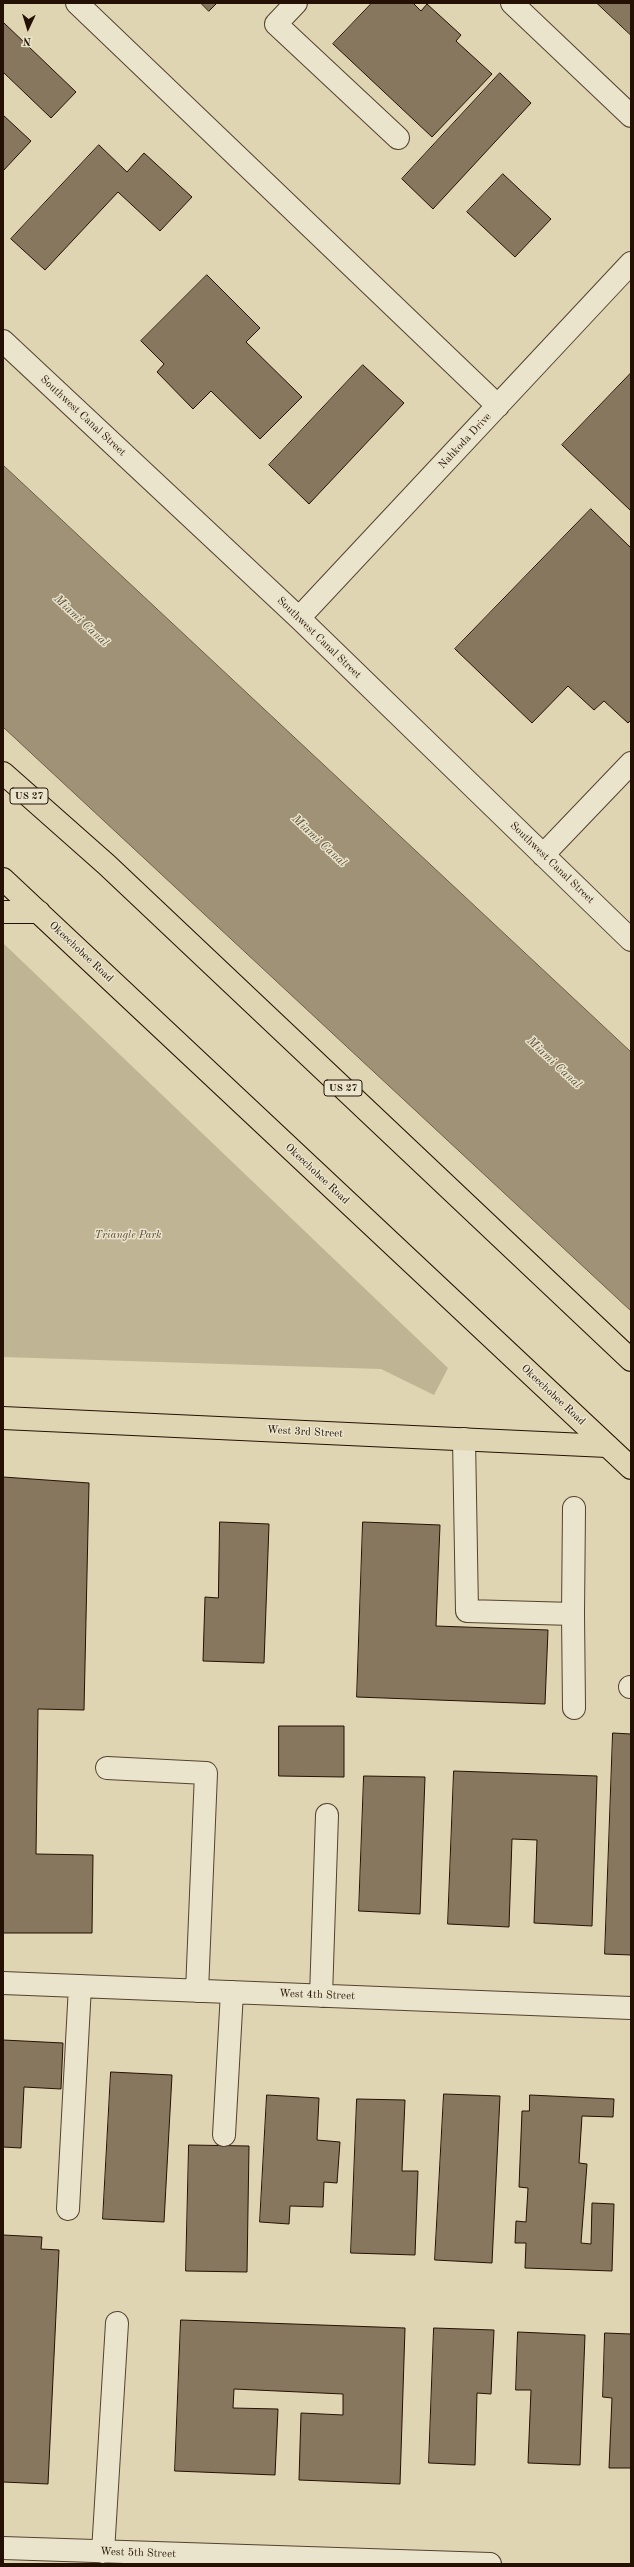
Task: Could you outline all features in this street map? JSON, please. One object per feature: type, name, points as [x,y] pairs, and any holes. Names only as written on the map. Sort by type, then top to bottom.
[{"type":"main road","name":"US 27","points":[[3,774],[107,865],[631,1360]]},
{"type":"main road","name":"Okeechobee Road","points":[[3,879],[631,1468]]},
{"type":"main road","points":[[3,912],[38,912]]},
{"type":"main road","name":"West 3rd Street","points":[[3,1418],[607,1446],[631,1452]]},
{"type":"street","points":[[77,3],[498,406]]},
{"type":"street","points":[[296,3],[276,24],[398,138]]},
{"type":"street","points":[[520,6],[631,116]]},
{"type":"street","name":"Nahkoda Drive","points":[[299,618],[631,263]]},
{"type":"street","name":"Southwest Canal Street","points":[[3,341],[299,618],[543,855],[630,937]]},
{"type":"street","points":[[543,855],[631,763]]},
{"type":"street","points":[[464,1439],[467,1611],[573,1614]]},
{"type":"street","points":[[574,1508],[574,1708]]},
{"type":"street","points":[[107,1768],[206,1773],[198,1991]]},
{"type":"street","points":[[321,1996],[327,1815]]},
{"type":"street","name":"West 4th Street","points":[[3,1983],[631,2008]]},
{"type":"street","points":[[68,2209],[80,1986]]},
{"type":"street","points":[[224,2135],[232,1992]]},
{"type":"street","points":[[103,2552],[117,2323]]},
{"type":"street","name":"West 5th Street","points":[[3,2548],[490,2564]]},
{"type":"green space","name":"Triangle Park","points":[[3,943],[448,1368],[434,1395],[381,1369],[3,1357]]},
{"type":"water","name":"Miami Canal","points":[[3,465],[631,1052],[631,1311],[3,727]]},
{"type":"building","points":[[201,3],[217,3],[209,11]]},
{"type":"building","points":[[372,3],[413,3],[421,11],[427,4],[461,35],[456,41],[492,74],[432,137],[333,44]]},
{"type":"building","points":[[597,3],[631,3],[631,35]]},
{"type":"building","points":[[3,22],[76,92],[51,118],[3,72]]},
{"type":"building","points":[[500,73],[531,103],[433,209],[402,179]]},
{"type":"building","points":[[3,115],[31,141],[3,171]]},
{"type":"building","points":[[99,145],[127,172],[144,153],[192,197],[160,231],[118,192],[45,270],[11,239]]},
{"type":"building","points":[[503,174],[551,219],[515,257],[467,212]]},
{"type":"building","points":[[207,275],[260,328],[246,342],[302,397],[260,439],[211,391],[193,409],[157,372],[164,364],[141,341]]},
{"type":"building","points":[[363,365],[404,403],[309,504],[269,465]]},
{"type":"building","points":[[631,373],[631,511],[562,445]]},
{"type":"building","points":[[591,509],[631,548],[631,720],[628,723],[604,701],[594,710],[568,686],[532,723],[455,649]]},
{"type":"building","points":[[3,1477],[89,1483],[84,1710],[38,1709],[36,1854],[93,1855],[92,1933],[3,1933]]},
{"type":"building","points":[[220,1522],[269,1524],[264,1663],[203,1661],[205,1597],[218,1598]]},
{"type":"building","points":[[363,1522],[440,1525],[436,1626],[548,1630],[545,1704],[357,1697]]},
{"type":"building","points":[[279,1726],[344,1726],[344,1777],[279,1776]]},
{"type":"building","points":[[613,1733],[631,1734],[631,1955],[605,1954]]},
{"type":"building","points":[[454,1771],[597,1776],[592,1926],[534,1923],[537,1840],[512,1839],[509,1927],[448,1924]]},
{"type":"building","points":[[364,1776],[425,1777],[420,1914],[359,1911]]},
{"type":"building","points":[[3,2040],[63,2043],[61,2089],[24,2087],[21,2148],[3,2147]]},
{"type":"building","points":[[111,2072],[172,2075],[164,2222],[103,2219]]},
{"type":"building","points":[[444,2094],[500,2096],[492,2263],[435,2260]]},
{"type":"building","points":[[267,2095],[319,2098],[317,2140],[340,2142],[337,2183],[324,2182],[323,2207],[290,2206],[289,2224],[260,2222]]},
{"type":"building","points":[[530,2095],[614,2099],[613,2117],[582,2116],[579,2163],[587,2164],[581,2243],[591,2244],[592,2203],[614,2204],[612,2271],[525,2268],[526,2243],[515,2243],[516,2221],[526,2222],[528,2188],[519,2187],[522,2111],[529,2111]]},
{"type":"building","points":[[357,2099],[405,2100],[402,2171],[418,2171],[415,2255],[351,2253]]},
{"type":"building","points":[[189,2145],[249,2146],[247,2272],[186,2271]]},
{"type":"building","points":[[3,2235],[42,2237],[41,2249],[59,2250],[48,2484],[3,2482]]},
{"type":"building","points":[[181,2320],[405,2328],[400,2484],[299,2480],[301,2413],[343,2415],[343,2394],[234,2389],[233,2408],[278,2409],[275,2475],[175,2471]]},
{"type":"building","points":[[434,2328],[494,2330],[491,2394],[477,2393],[475,2465],[429,2463]]},
{"type":"building","points":[[518,2332],[585,2335],[580,2465],[528,2463],[531,2390],[516,2390]]},
{"type":"building","points":[[605,2333],[631,2334],[631,2468],[609,2468],[612,2398],[603,2397]]}]
